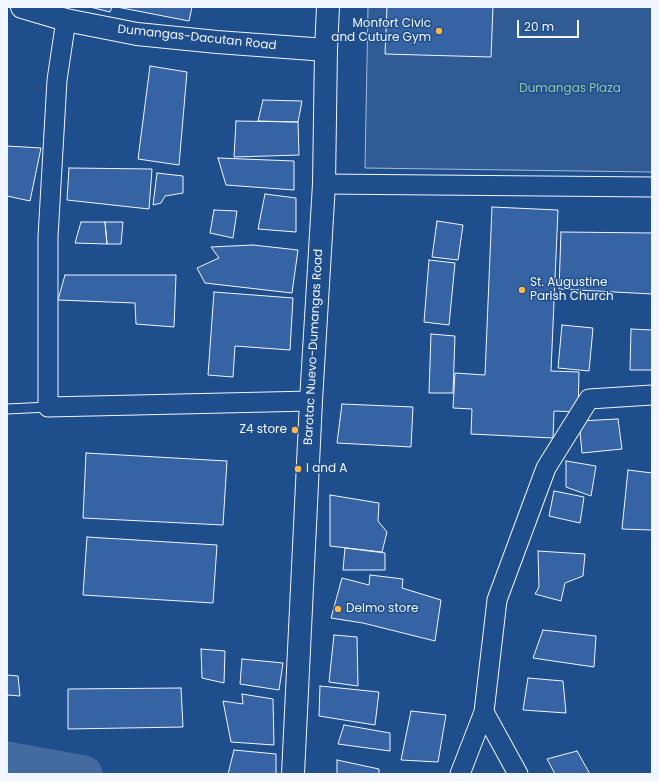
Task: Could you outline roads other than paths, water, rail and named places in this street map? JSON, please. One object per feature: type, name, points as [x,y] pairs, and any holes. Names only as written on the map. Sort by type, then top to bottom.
[{"type":"street","name":"Dumangas-Dacutan Road","points":[[22,7],[66,20],[137,34],[217,42],[326,50]]},
{"type":"street","name":"Barotac Nuevo-Dumangas Road","points":[[293,774],[311,401],[324,184],[328,7]]},
{"type":"street","points":[[66,20],[57,80],[48,237],[48,407],[311,401]]},
{"type":"street","points":[[324,184],[652,187]]},
{"type":"street","points":[[460,774],[484,712],[497,600],[546,468],[589,399],[652,395]]},
{"type":"street","points":[[484,712],[518,774]]},
{"type":"lane","points":[[7,409],[48,407]]},
{"type":"waterway","points":[[7,760],[84,774]]},
{"type":"place","name":"Monfort Civic and Cuture Gym","points":[[439,31]]},
{"type":"place","name":"St. Augustine Parish Church","points":[[522,290]]},
{"type":"place","name":"Z4 store","points":[[295,430]]},
{"type":"place","name":"I and A","points":[[298,469]]},
{"type":"place","name":"Delmo store","points":[[338,609]]},
{"type":"park label","name":"Dumangas Plaza","points":[[570,89]]}]
